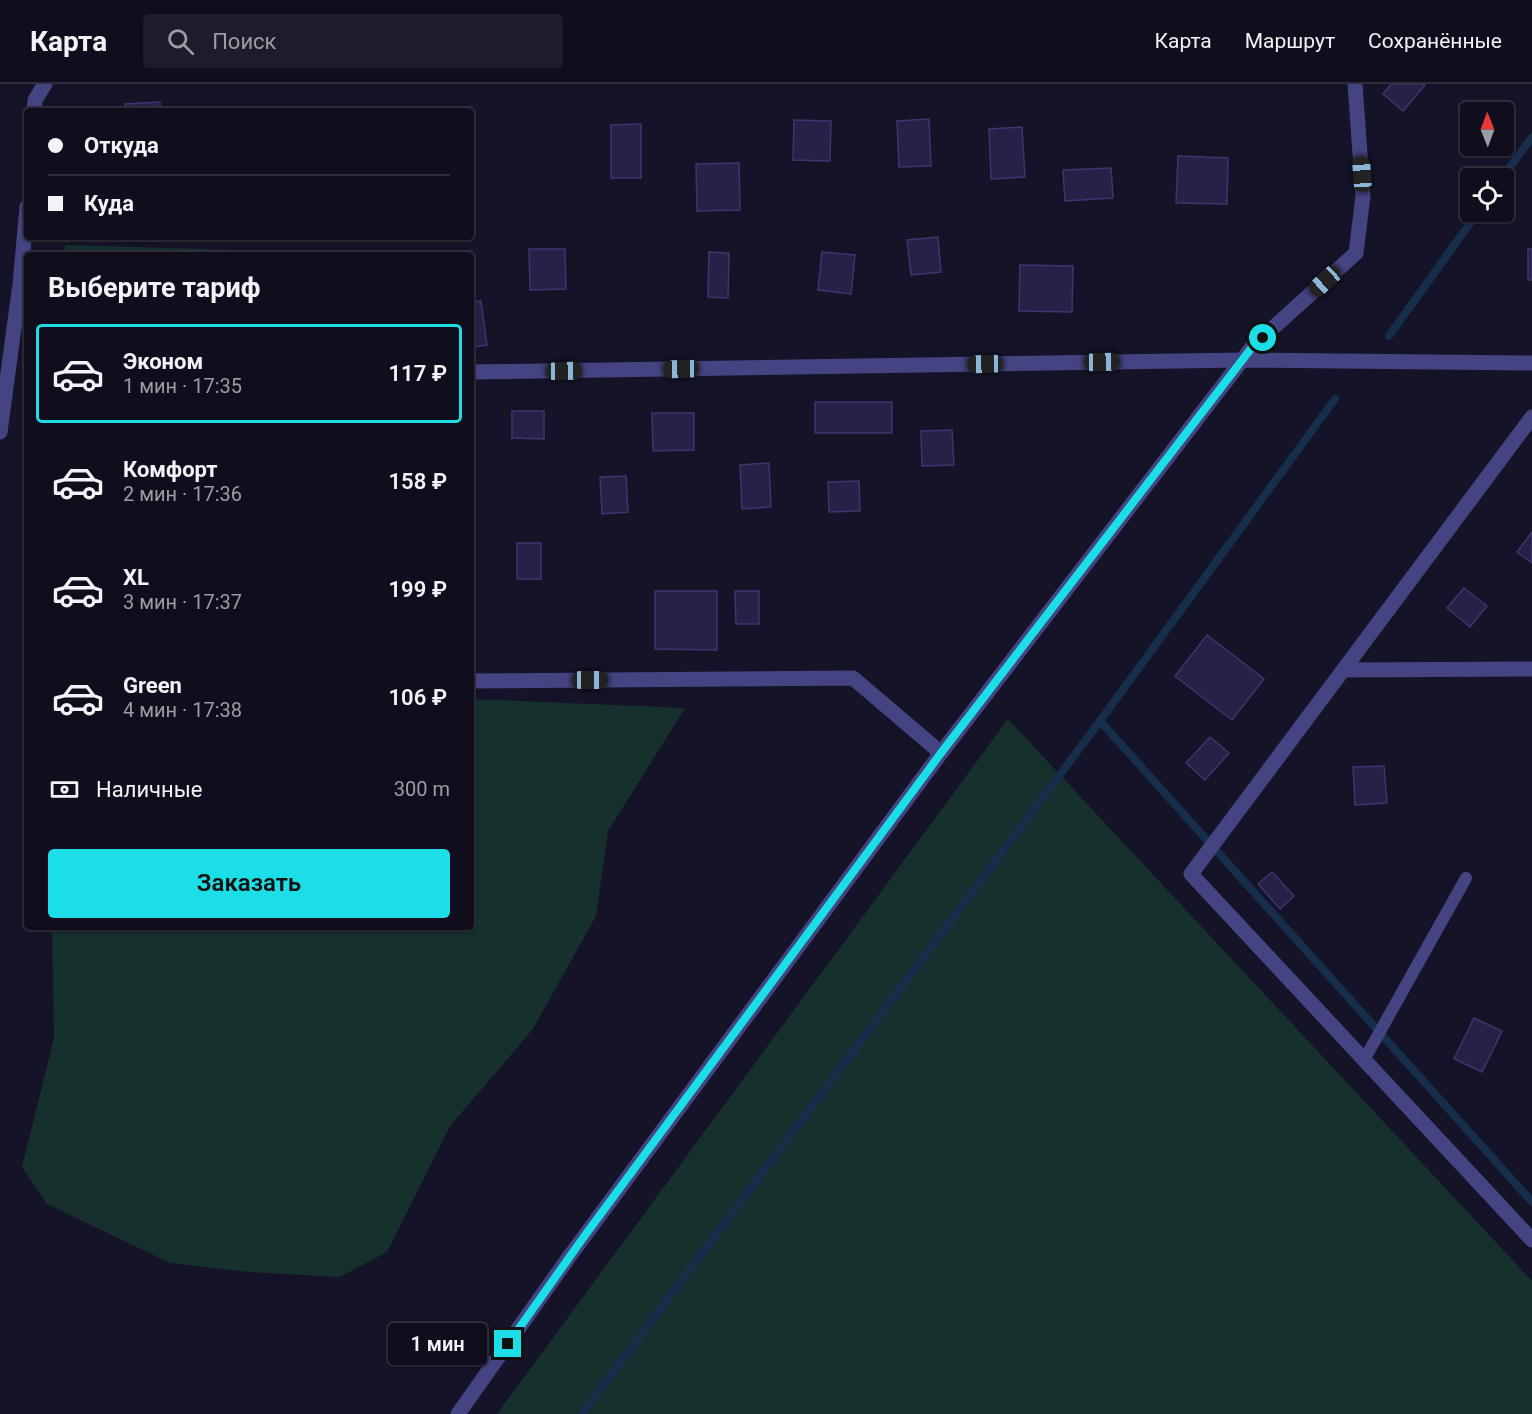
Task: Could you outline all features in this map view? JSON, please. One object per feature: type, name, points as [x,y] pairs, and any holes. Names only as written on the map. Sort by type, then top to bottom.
[{"type":"street","points":[[34,108],[35,100],[45,84]]},
{"type":"street","points":[[458,1414],[576,1248],[941,753],[1242,360],[1253,346],[1356,253],[1364,196],[1355,84]]},
{"type":"street","points":[[0,432],[21,284],[24,240]]},
{"type":"street","points":[[474,372],[1242,360],[1532,363]]},
{"type":"street","points":[[1532,417],[1191,874],[1532,1240]]},
{"type":"street","points":[[1344,670],[1532,669]]},
{"type":"street","points":[[474,681],[853,678],[941,753]]},
{"type":"lane","points":[[1364,1060],[1466,878]]},
{"type":"green space","points":[[65,245],[237,250],[237,252],[65,252]]},
{"type":"green space","points":[[474,699],[685,708],[608,831],[596,916],[533,1029],[450,1126],[387,1252],[340,1277],[248,1272],[170,1263],[47,1204],[22,1167],[54,1038],[52,930],[474,930]]},
{"type":"green space","points":[[1008,719],[1532,1281],[1532,1414],[497,1414]]},
{"type":"building","points":[[1391,84],[1425,85],[1403,111],[1383,94]]},
{"type":"building","points":[[160,102],[160,108],[126,108],[125,104]]},
{"type":"building","points":[[929,119],[931,166],[899,167],[897,121]]},
{"type":"building","points":[[794,120],[831,121],[830,161],[793,160]]},
{"type":"building","points":[[641,124],[641,178],[611,178],[611,125]]},
{"type":"building","points":[[1022,127],[1025,177],[991,179],[989,129]]},
{"type":"building","points":[[1178,156],[1228,158],[1227,204],[1176,203]]},
{"type":"building","points":[[739,163],[740,210],[697,211],[696,164]]},
{"type":"building","points":[[1111,168],[1113,198],[1065,201],[1063,170]]},
{"type":"building","points":[[938,237],[941,272],[911,275],[907,240]]},
{"type":"building","points":[[529,249],[565,249],[566,289],[530,290]]},
{"type":"building","points":[[1528,249],[1532,249],[1532,280],[1528,280]]},
{"type":"building","points":[[709,252],[729,253],[728,298],[708,297]]},
{"type":"building","points":[[822,252],[855,255],[851,294],[818,290]]},
{"type":"building","points":[[1020,265],[1073,266],[1072,312],[1019,311]]},
{"type":"building","points":[[481,301],[487,345],[474,347],[474,302]]},
{"type":"building","points":[[815,402],[892,402],[892,433],[815,433]]},
{"type":"building","points":[[512,411],[544,411],[544,439],[512,438]]},
{"type":"building","points":[[652,413],[694,413],[694,450],[653,451]]},
{"type":"building","points":[[952,430],[954,465],[922,466],[921,431]]},
{"type":"building","points":[[769,463],[771,507],[742,509],[740,465]]},
{"type":"building","points":[[626,476],[628,512],[602,514],[600,477]]},
{"type":"building","points":[[859,481],[860,511],[829,512],[828,482]]},
{"type":"building","points":[[1532,532],[1532,563],[1517,552]]},
{"type":"building","points":[[517,543],[541,543],[541,579],[517,579]]},
{"type":"building","points":[[1464,588],[1487,606],[1470,627],[1447,608]]},
{"type":"building","points":[[655,591],[717,591],[717,650],[655,649]]},
{"type":"building","points":[[735,591],[759,591],[759,624],[736,624]]},
{"type":"building","points":[[1207,635],[1264,679],[1232,720],[1175,676]]},
{"type":"building","points":[[1210,737],[1229,753],[1205,780],[1186,763]]},
{"type":"building","points":[[1384,766],[1387,803],[1355,805],[1353,767]]},
{"type":"building","points":[[1272,872],[1294,896],[1280,909],[1258,884]]},
{"type":"building","points":[[1474,1018],[1502,1031],[1482,1072],[1454,1059]]},
{"type":"waterway","points":[[1509,168],[1532,137]]},
{"type":"waterway","points":[[1389,336],[1471,222]]},
{"type":"waterway","points":[[582,1414],[1100,721],[1335,399]]},
{"type":"waterway","points":[[1100,721],[1532,1202]]},
{"type":"route","points":[[508,1344],[583,1238],[941,753],[1253,346],[1263,338]]}]
